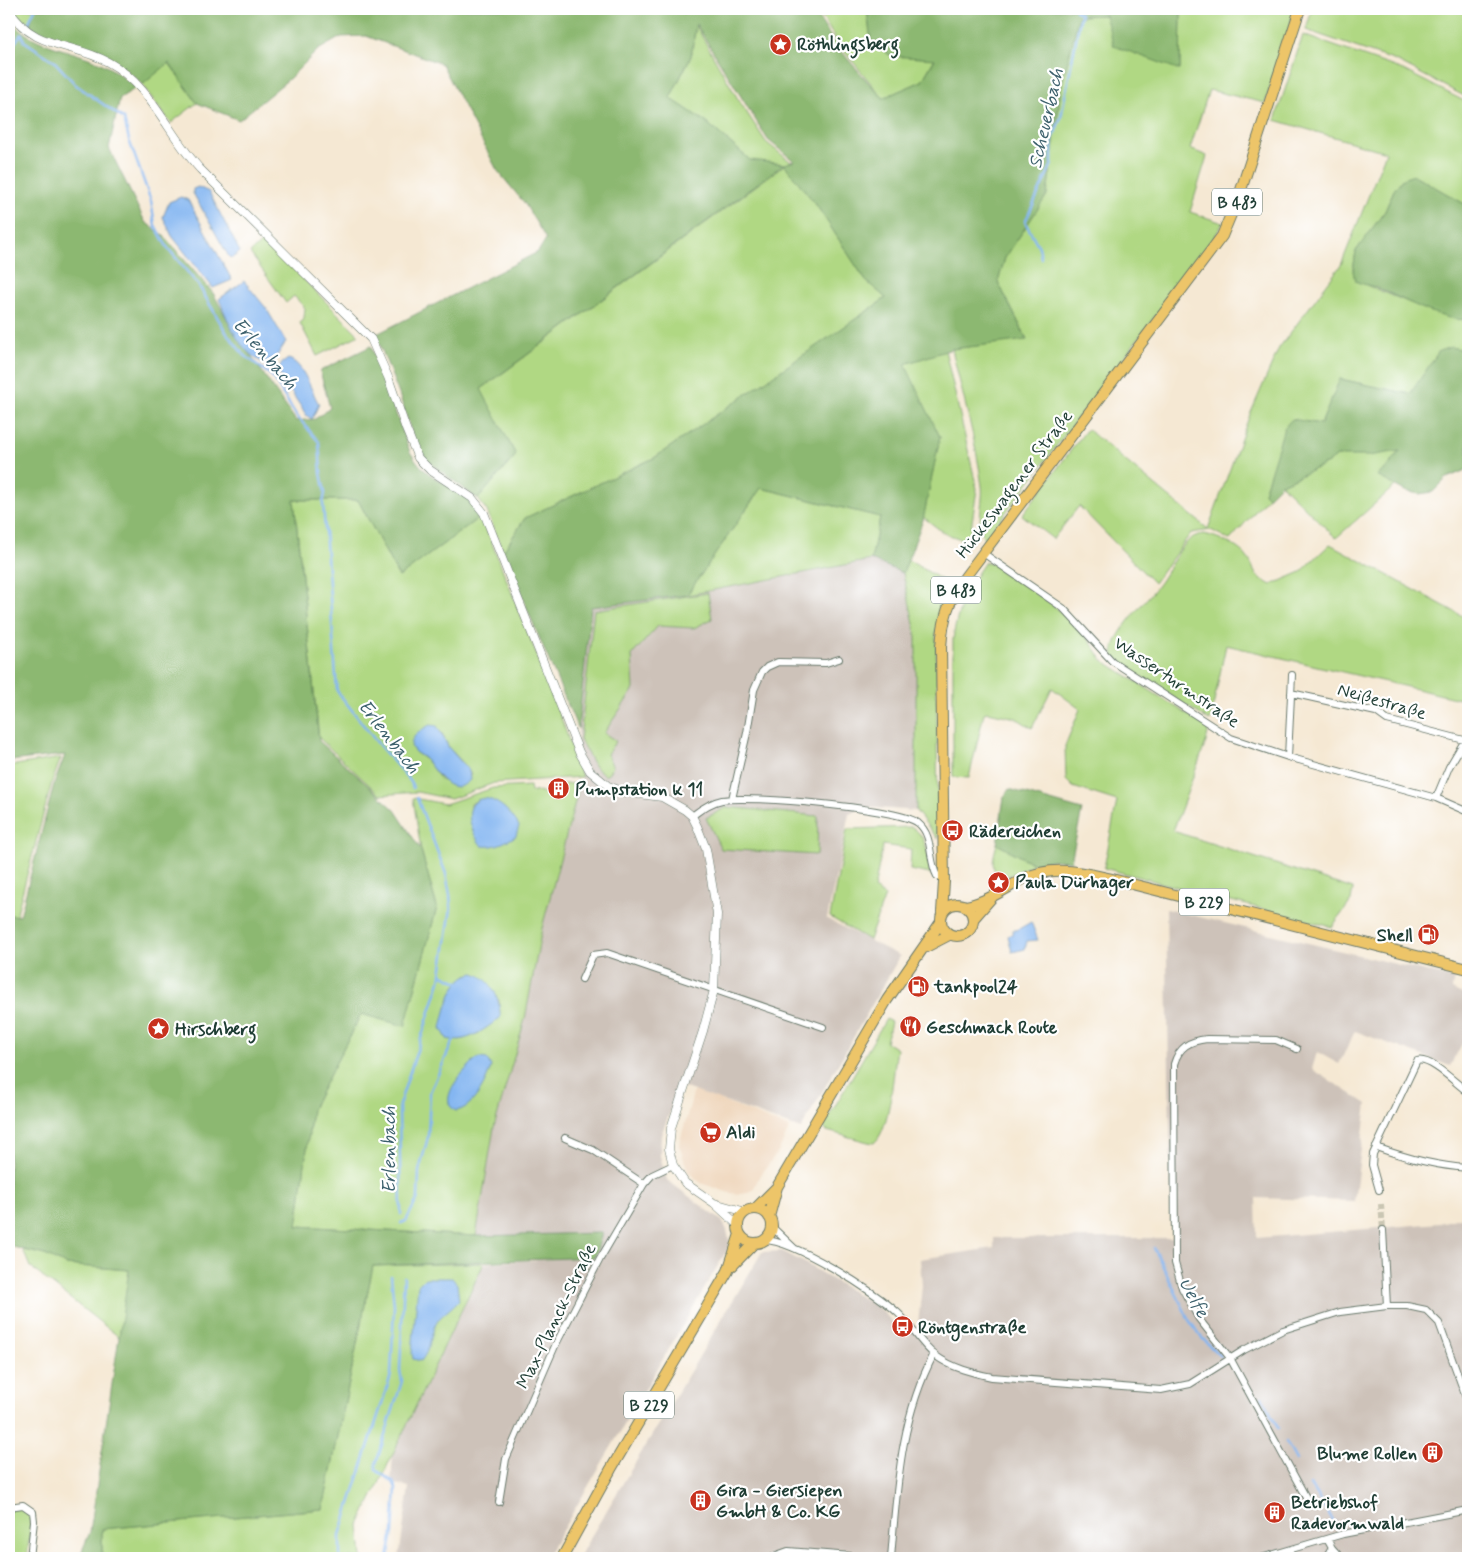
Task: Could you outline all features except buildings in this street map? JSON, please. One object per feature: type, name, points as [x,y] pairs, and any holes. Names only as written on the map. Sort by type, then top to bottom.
[{"type":"main road","name":"Hückeswagener Straße","points":[[942,917],[944,880],[941,704],[943,624],[952,596],[1215,246],[1227,225],[1240,193],[1300,9]]},
{"type":"main road","name":"B 229","points":[[961,905],[993,896],[1038,873],[1060,871],[1092,874],[1467,967]]},
{"type":"main road","name":"Hückeswagener Straße","points":[[944,880],[949,896],[961,905]]},
{"type":"main road","name":"B 229","points":[[973,919],[993,896]]},
{"type":"main road","points":[[777,1187],[769,1234],[758,1241],[744,1239],[739,1229],[740,1217],[777,1187],[887,1000],[912,961],[923,948],[948,906],[961,905],[971,912],[973,919],[970,930],[965,934],[958,936],[949,935],[923,948]]},
{"type":"main road","points":[[942,917],[944,930],[949,935]]},
{"type":"main road","points":[[751,1210],[763,1212],[770,1222]]},
{"type":"main road","name":"B 229","points":[[562,1558],[611,1469],[728,1270],[739,1229]]},
{"type":"main road","name":"B 229","points":[[728,1270],[758,1241]]},
{"type":"street","points":[[9,10],[30,33],[100,58],[126,74],[170,126],[190,158],[371,339],[388,377],[418,458],[430,470],[472,498],[484,514],[582,758],[597,778],[616,789],[670,800],[692,816],[706,849],[715,894],[717,943],[714,990],[704,1031],[671,1128],[669,1149],[673,1165],[688,1186],[714,1203],[739,1229]]},
{"type":"street","name":"Wasserturmstraße","points":[[983,553],[1063,608],[1106,656],[1119,667],[1231,738],[1288,757],[1436,798],[1468,812]]},
{"type":"street","points":[[732,799],[747,733],[754,690],[762,672],[766,667],[778,662],[826,663],[839,658]]},
{"type":"street","points":[[1288,757],[1292,675]]},
{"type":"street","name":"Neißestraße","points":[[1291,693],[1376,712],[1387,720],[1467,740],[1449,766],[1436,798]]},
{"type":"street","points":[[692,816],[709,804],[732,799],[799,801],[912,821],[918,823],[927,835],[934,872],[944,880]]},
{"type":"street","points":[[582,979],[590,959],[597,953],[602,952],[823,1028]]},
{"type":"street","points":[[1297,1049],[1276,1040],[1195,1040],[1184,1046],[1176,1055],[1174,1064],[1175,1263],[1187,1301],[1198,1319],[1230,1358],[1309,1503]]},
{"type":"street","points":[[1379,1190],[1372,1165],[1376,1147],[1418,1061],[1422,1060],[1432,1064],[1468,1092]]},
{"type":"street","points":[[565,1138],[593,1150],[644,1184]]},
{"type":"street","points":[[1376,1147],[1406,1158],[1468,1168]]},
{"type":"street","name":"Max-Planck-Straße","points":[[499,1502],[506,1459],[552,1352],[600,1259],[644,1184],[652,1175],[673,1165]]},
{"type":"street","points":[[714,1203],[751,1210]]},
{"type":"street","points":[[770,1222],[795,1248]]},
{"type":"street","points":[[1383,1230],[1387,1306]]},
{"type":"street","points":[[758,1241],[769,1240],[795,1248],[876,1294],[900,1315],[934,1354],[968,1372],[992,1378],[1160,1390],[1190,1384],[1214,1371],[1230,1358],[1283,1330],[1315,1319],[1387,1306],[1419,1308],[1433,1316],[1443,1332],[1468,1404]]},
{"type":"street","points":[[891,1558],[897,1488],[907,1421],[923,1375],[934,1354]]},
{"type":"street","points":[[9,1507],[23,1505],[32,1512],[34,1521],[30,1558]]},
{"type":"street","points":[[1261,1558],[1327,1539],[1415,1519],[1468,1510]]},
{"type":"street","points":[[1327,1539],[1332,1548],[1342,1558]]},
{"type":"street","points":[[1326,1558],[1332,1548]]},
{"type":"street","points":[[768,1558],[788,1552],[803,1552],[876,1558]]},
{"type":"shaded area","points":[[871,560],[903,573],[916,633],[916,811],[865,807],[849,814],[827,919],[900,956],[801,1129],[680,1086],[661,1135],[660,1156],[667,1180],[722,1221],[727,1230],[730,1245],[546,1558],[399,1558],[409,1487],[391,1483],[393,1454],[484,1263],[595,1257],[602,1233],[476,1236],[494,1127],[525,1019],[542,928],[582,777],[576,752],[591,607],[687,595]]},
{"type":"shaded area","points":[[1166,909],[1454,978],[1452,989],[1468,997],[1468,1033],[1450,1066],[1355,1031],[1339,1064],[1317,1052],[1312,1069],[1367,1104],[1354,1201],[1256,1198],[1257,1238],[1439,1223],[1468,1216],[1468,1558],[578,1558],[762,1252],[782,1251],[805,1263],[879,1308],[907,1337],[918,1325],[922,1286],[920,1259],[994,1248],[994,1238],[1172,1238]]},
{"type":"shaded area","points":[[694,1090],[790,1128],[779,1150],[758,1179],[753,1190],[743,1194],[729,1193],[701,1183],[688,1172],[679,1145]]},
{"type":"green space","points":[[10,9],[34,9],[29,28]]},
{"type":"green space","points":[[34,9],[814,9],[836,45],[883,98],[922,81],[935,59],[891,56],[871,42],[867,9],[1181,9],[1180,70],[1114,46],[1105,15],[1079,16],[1061,89],[1047,195],[1005,258],[998,282],[1027,340],[952,349],[905,364],[940,437],[923,520],[903,573],[871,560],[880,517],[761,488],[687,595],[591,607],[578,729],[503,552],[525,518],[654,458],[886,298],[866,281],[817,206],[784,164],[481,389],[516,455],[478,499],[426,460],[416,446],[380,345],[373,336],[538,252],[546,239],[525,204],[497,170],[442,64],[366,36],[341,37],[318,50],[290,78],[239,120],[197,103],[169,63],[142,85],[116,64],[29,28]],"holes":[[[696,24],[768,140],[794,161],[785,164],[750,160],[706,122],[670,98],[691,56]]]},
{"type":"green space","points":[[817,9],[867,9],[871,42],[935,58],[922,81],[883,98],[840,46]]},
{"type":"green space","points":[[1181,9],[1295,9],[1265,103],[1209,90],[1190,149],[1207,156],[1190,212],[1223,223],[1210,244],[985,540],[981,527],[982,486],[973,434],[952,349],[1027,339],[998,282],[1005,258],[1047,195],[1061,89],[1079,16],[1105,15],[1180,70]]},
{"type":"green space","points":[[1312,9],[1468,9],[1468,98],[1396,61],[1306,30]]},
{"type":"green space","points":[[9,19],[27,35],[49,45],[94,60],[121,76],[136,88],[120,98],[109,148],[145,222],[163,235],[213,293],[233,330],[296,421],[315,419],[330,408],[320,371],[371,346],[410,452],[423,469],[468,499],[481,516],[399,577],[358,500],[294,500],[319,741],[395,810],[421,850],[437,907],[405,1026],[361,1014],[312,1109],[297,1226],[476,1236],[602,1233],[595,1257],[373,1266],[323,1509],[102,1529],[102,1558],[79,1558],[90,1532],[129,1270],[66,1265],[45,1255],[9,1246],[9,915],[20,916],[54,784],[65,755],[9,761]]},
{"type":"green space","points":[[696,26],[738,99],[766,142],[791,162],[785,165],[817,206],[866,281],[886,298],[654,458],[525,518],[503,552],[487,511],[478,499],[516,455],[480,390],[784,165],[750,160],[706,122],[670,98],[691,56]]},
{"type":"green space","points":[[1303,35],[1403,70],[1468,103],[1468,206],[1414,175],[1394,190],[1385,211],[1356,251],[1353,271],[1366,285],[1440,315],[1464,320],[1468,318],[1468,351],[1451,347],[1410,394],[1340,379],[1321,424],[1308,422],[1274,462],[1264,493],[1268,497],[1230,540],[1211,530],[1191,533],[1154,583],[1079,506],[1053,539],[1022,515],[1087,429],[1208,529],[1249,417],[1279,348],[1341,265],[1386,152],[1275,120]]},
{"type":"green space","points":[[169,62],[197,103],[171,123],[142,85]]},
{"type":"green space","points":[[1414,175],[1468,206],[1468,318],[1449,318],[1436,314],[1383,290],[1355,281],[1353,271],[1356,251],[1385,211],[1394,190],[1402,179]]},
{"type":"green space","points":[[264,240],[359,335],[317,356],[300,323],[304,318],[305,308],[294,296],[286,303],[250,253]]},
{"type":"green space","points":[[1451,347],[1468,351],[1468,469],[1447,478],[1433,492],[1419,494],[1405,491],[1377,476],[1388,467],[1400,451],[1368,456],[1337,456],[1328,463],[1281,484],[1268,497],[1264,493],[1284,428],[1292,419],[1321,424],[1340,379],[1410,394],[1439,351]]},
{"type":"green space","points":[[945,350],[977,489],[970,535],[972,543],[944,533],[923,517],[940,437],[904,364]]},
{"type":"green space","points":[[1401,451],[1388,467],[1377,476],[1396,485],[1336,538],[1281,484],[1328,463],[1337,456]]},
{"type":"green space","points":[[761,488],[880,517],[871,560],[687,595]]},
{"type":"green space","points":[[294,500],[358,500],[399,577],[481,516],[554,698],[582,777],[494,783],[451,799],[417,792],[380,795],[319,738]],"holes":[[[442,733],[449,748],[466,766],[471,775],[442,781],[426,760],[415,752],[412,745],[414,737]]]},
{"type":"green space","points":[[1203,534],[1233,545],[1250,561],[1256,574],[1271,585],[1301,572],[1330,544],[1468,619],[1468,701],[1226,645],[1210,721],[1114,659],[1113,651],[1121,632],[1156,588],[1184,545],[1196,536]]},
{"type":"green space","points":[[908,560],[951,585],[942,603],[936,630],[938,839],[916,811],[916,633],[903,573]]},
{"type":"green space","points":[[985,562],[1002,570],[1038,594],[1074,623],[1102,660],[1209,728],[1206,742],[1173,831],[1353,889],[1351,901],[1332,927],[1104,868],[1117,801],[1073,787],[1066,780],[1065,746],[1080,709],[1052,688],[1032,728],[1016,718],[988,712],[984,713],[969,778],[953,777],[953,639],[957,618],[964,599],[973,580]]},
{"type":"green space","points":[[708,593],[712,619],[694,628],[658,626],[632,655],[634,689],[604,733],[616,741],[607,754],[613,767],[606,776],[595,767],[580,740],[594,610]]},
{"type":"green space","points":[[61,758],[52,782],[16,916],[9,915],[9,766]]},
{"type":"green space","points":[[580,783],[542,928],[525,1019],[494,1127],[476,1236],[297,1226],[312,1109],[361,1014],[405,1026],[437,907],[421,850],[413,798],[445,804],[493,788],[530,786],[531,791],[552,794],[553,785]],"holes":[[[479,799],[482,846],[472,828],[471,804]],[[468,974],[499,1000],[500,1018],[477,1034],[460,1040],[460,981]],[[479,1058],[488,1074],[471,1102],[458,1080],[472,1063]]]},
{"type":"green space","points":[[1009,789],[1082,810],[1071,861],[1052,860],[1034,864],[997,844],[1004,797]]},
{"type":"green space","points":[[727,807],[818,816],[817,855],[721,849],[706,818]]},
{"type":"green space","points":[[912,827],[924,842],[928,854],[930,874],[910,870],[911,849],[883,845],[874,889],[885,896],[869,940],[830,917],[847,829]]},
{"type":"green space","points":[[997,844],[1034,864],[1000,880],[993,862]]},
{"type":"green space","points":[[886,1019],[891,1022],[886,1042],[897,1049],[888,1113],[880,1136],[874,1143],[827,1131],[824,1129],[825,1123]]},
{"type":"green space","points":[[23,1250],[45,1255],[66,1265],[130,1270],[119,1337],[30,1267]]},
{"type":"green space","points":[[484,1263],[359,1525],[362,1558],[102,1558],[102,1529],[323,1509],[373,1266]]},
{"type":"green space","points":[[19,1507],[26,1509],[31,1521],[27,1558],[9,1558],[9,1509]]},
{"type":"water","points":[[198,187],[209,192],[240,252],[232,258],[229,257],[193,193],[193,189]]},
{"type":"water","points":[[181,197],[188,200],[232,280],[213,288],[172,236],[163,217],[169,202]]},
{"type":"water","points":[[244,281],[266,308],[286,342],[276,357],[264,363],[255,358],[241,344],[231,327],[219,299]]},
{"type":"water","points":[[288,359],[298,365],[319,404],[312,419],[307,416],[280,375],[280,366]]},
{"type":"water","points":[[430,725],[437,726],[449,748],[469,771],[470,780],[463,785],[457,787],[446,783],[426,760],[412,748],[412,740],[415,736]]},
{"type":"water","points":[[485,798],[501,805],[513,817],[519,826],[516,836],[496,845],[482,846],[471,825],[470,811],[472,805],[477,800]]},
{"type":"water","points":[[1031,922],[1038,940],[1027,941],[1025,949],[1012,952],[1008,936],[1013,933],[1013,930],[1017,930]]},
{"type":"water","points":[[474,973],[486,980],[494,991],[499,1004],[500,1018],[482,1031],[469,1037],[454,1040],[447,1039],[441,1028],[451,995],[460,980],[466,975]]},
{"type":"water","points":[[479,1058],[487,1059],[491,1066],[486,1079],[474,1099],[463,1109],[456,1111],[450,1106],[450,1092],[461,1075]]},
{"type":"water","points":[[425,1278],[452,1278],[457,1284],[459,1300],[437,1321],[427,1352],[421,1361],[413,1359],[412,1353],[418,1285]]},
{"type":"waterway","name":"Erlenbach","points":[[26,28],[35,9]]},
{"type":"waterway","name":"Scheuerbach","points":[[1041,258],[1039,247],[1025,222],[1052,164],[1052,141],[1061,117],[1081,14],[1076,11],[1077,9]]},
{"type":"waterway","points":[[9,65],[14,44],[21,34]]},
{"type":"waterway","name":"Erlenbach","points":[[22,34],[24,41],[54,61],[76,85],[124,119],[129,140],[151,201],[155,225],[167,247],[199,286],[226,332],[243,354],[272,376],[296,415],[319,442],[321,473],[325,493],[323,503],[337,691],[411,782],[413,788]]},
{"type":"waterway","name":"Erlenbach","points":[[401,1214],[399,1105],[440,981],[451,908],[446,874],[417,798]]},
{"type":"waterway","points":[[441,974],[460,983]]},
{"type":"waterway","points":[[401,1223],[406,1221],[418,1198],[419,1171],[428,1137],[430,1092],[455,1037]]},
{"type":"waterway","name":"Uelfe","points":[[1154,1248],[1189,1320],[1201,1337],[1220,1356]]},
{"type":"waterway","name":"Erlenbach","points":[[340,1558],[340,1535],[391,1375],[394,1305],[391,1276]]},
{"type":"waterway","points":[[388,1558],[393,1532],[396,1488],[393,1482],[376,1470],[376,1464],[402,1381],[400,1370],[404,1277]]},
{"type":"waterway","name":"Uelfe","points":[[1262,1397],[1278,1428]]},
{"type":"waterway","name":"Uelfe","points":[[1286,1442],[1296,1460]]},
{"type":"waterway","name":"Uelfe","points":[[1310,1485],[1335,1523]]},
{"type":"tunnel","points":[[1381,1204],[1383,1230]]},
{"type":"place","name":"Röthlingsberg","points":[[781,44]]},
{"type":"place","name":"Pumpstation k 11","points":[[559,789]]},
{"type":"place","name":"Rädereichen","points":[[953,831]]},
{"type":"place","name":"Paula Dürhager","points":[[999,882]]},
{"type":"place","name":"Shell","points":[[1429,935]]},
{"type":"place","name":"tankpool24","points":[[918,986]]},
{"type":"place","name":"Geschmack Route","points":[[910,1027]]},
{"type":"place","name":"Hirschberg","points":[[159,1029]]},
{"type":"place","name":"Aldi","points":[[710,1132]]},
{"type":"place","name":"Röntgenstraße","points":[[902,1327]]},
{"type":"place","name":"Blume Rollen","points":[[1433,1453]]},
{"type":"place","name":"Gira - Giersiepen GmbH & Co. KG","points":[[700,1500]]},
{"type":"place","name":"Betriebshof Radevormwald","points":[[1275,1512]]}]
